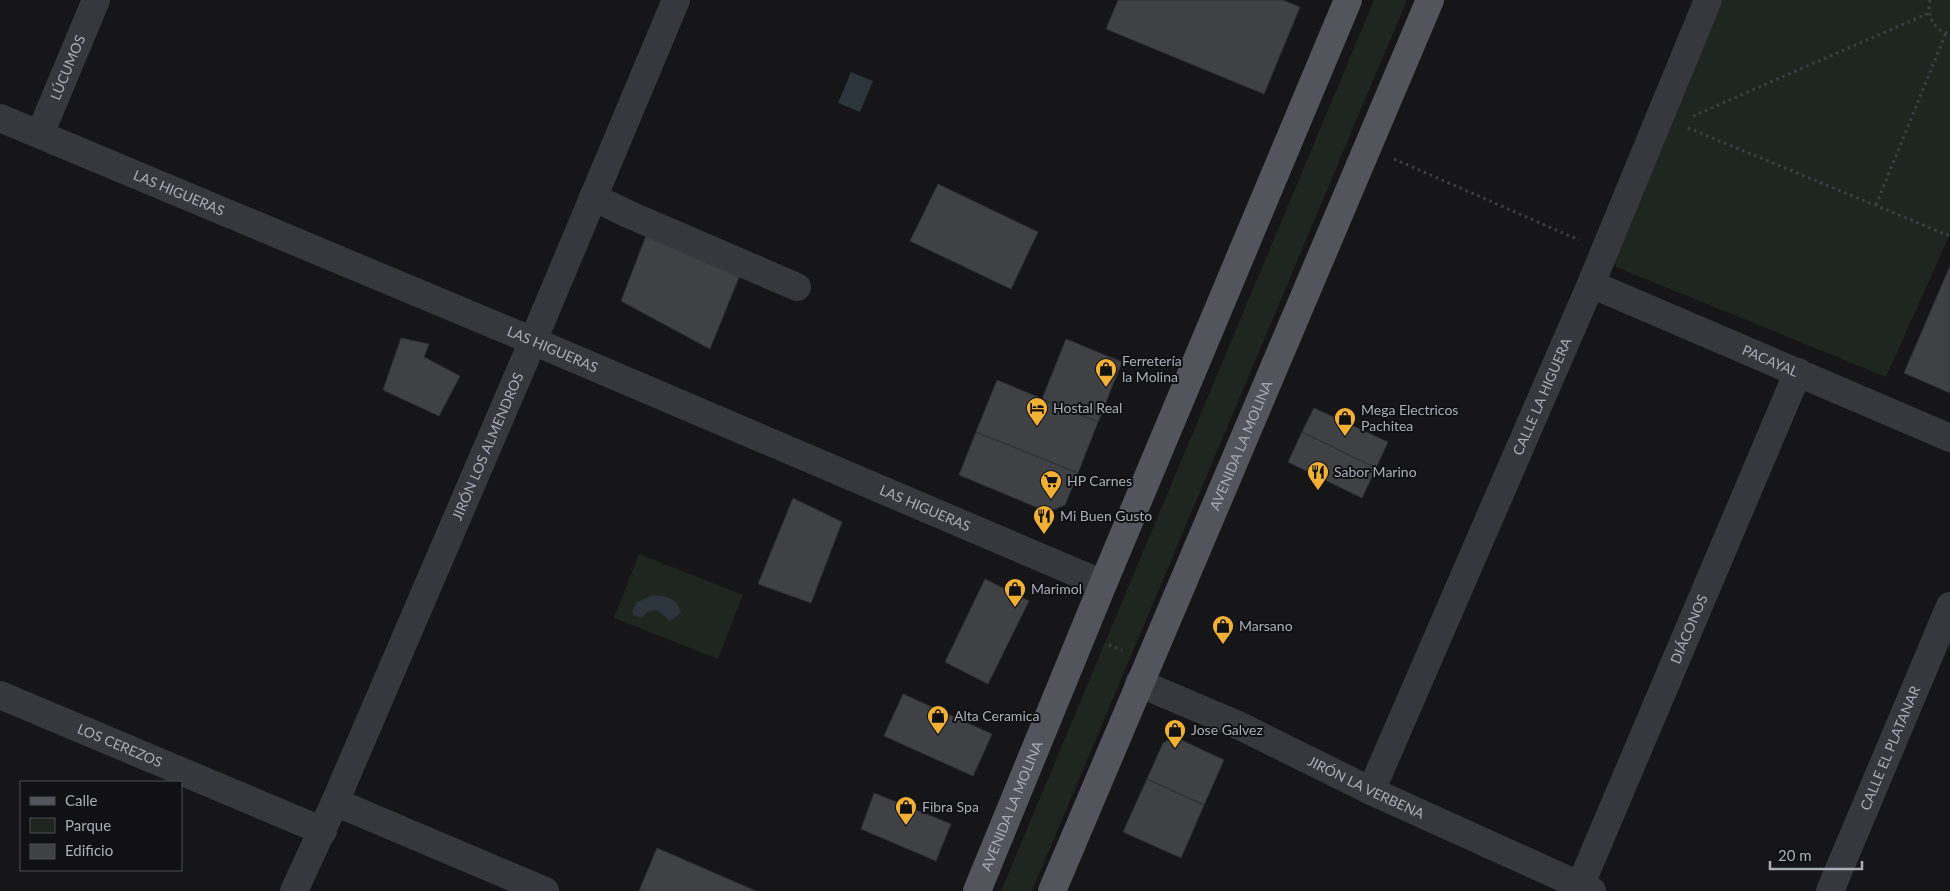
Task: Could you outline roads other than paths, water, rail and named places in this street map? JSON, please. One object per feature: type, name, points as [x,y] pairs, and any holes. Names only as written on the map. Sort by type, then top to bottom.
[{"type":"main road","name":"AVENIDA LA MOLINA","points":[[977,891],[1103,584],[1348,0]]},
{"type":"main road","name":"AVENIDA LA MOLINA","points":[[1052,891],[1430,0]]},
{"type":"street","name":"LÚCUMOS","points":[[40,134],[96,0]]},
{"type":"street","name":"JIRÓN LOS ALMENDROS","points":[[294,891],[323,831],[533,341],[676,0]]},
{"type":"street","name":"CALLE LA HIGUERA","points":[[1371,791],[1604,251],[1667,121],[1708,0]]},
{"type":"street","name":"LAS HIGUERAS","points":[[0,118],[533,341],[1103,584]]},
{"type":"street","points":[[593,197],[797,288]]},
{"type":"street","name":"PACAYAL","points":[[1591,284],[1950,438]]},
{"type":"street","name":"DIÁCONOS","points":[[1586,888],[1798,372]]},
{"type":"street","name":"CALLE EL PLATANAR","points":[[1830,891],[1950,606]]},
{"type":"street","name":"JIRÓN LA VERBENA","points":[[1144,672],[1238,726],[1371,791],[1586,888]]},
{"type":"street","name":"LOS CEREZOS","points":[[0,695],[323,831]]},
{"type":"street","points":[[335,802],[545,891]]},
{"type":"place","name":"Ferretería la Molina","points":[[1106,388]]},
{"type":"place","name":"Hostal Real","points":[[1037,427]]},
{"type":"place","name":"Mega Electricos Pachitea","points":[[1345,437]]},
{"type":"place","name":"Sabor Marino","points":[[1318,491]]},
{"type":"place","name":"HP Carnes","points":[[1051,500]]},
{"type":"place","name":"Mi Buen Gusto","points":[[1044,535]]},
{"type":"place","name":"Marimol","points":[[1015,608]]},
{"type":"place","name":"Marsano","points":[[1223,645]]},
{"type":"place","name":"Alta Ceramica","points":[[938,735]]},
{"type":"place","name":"Jose Galvez","points":[[1175,749]]},
{"type":"place","name":"Fibra Spa","points":[[906,826]]}]
